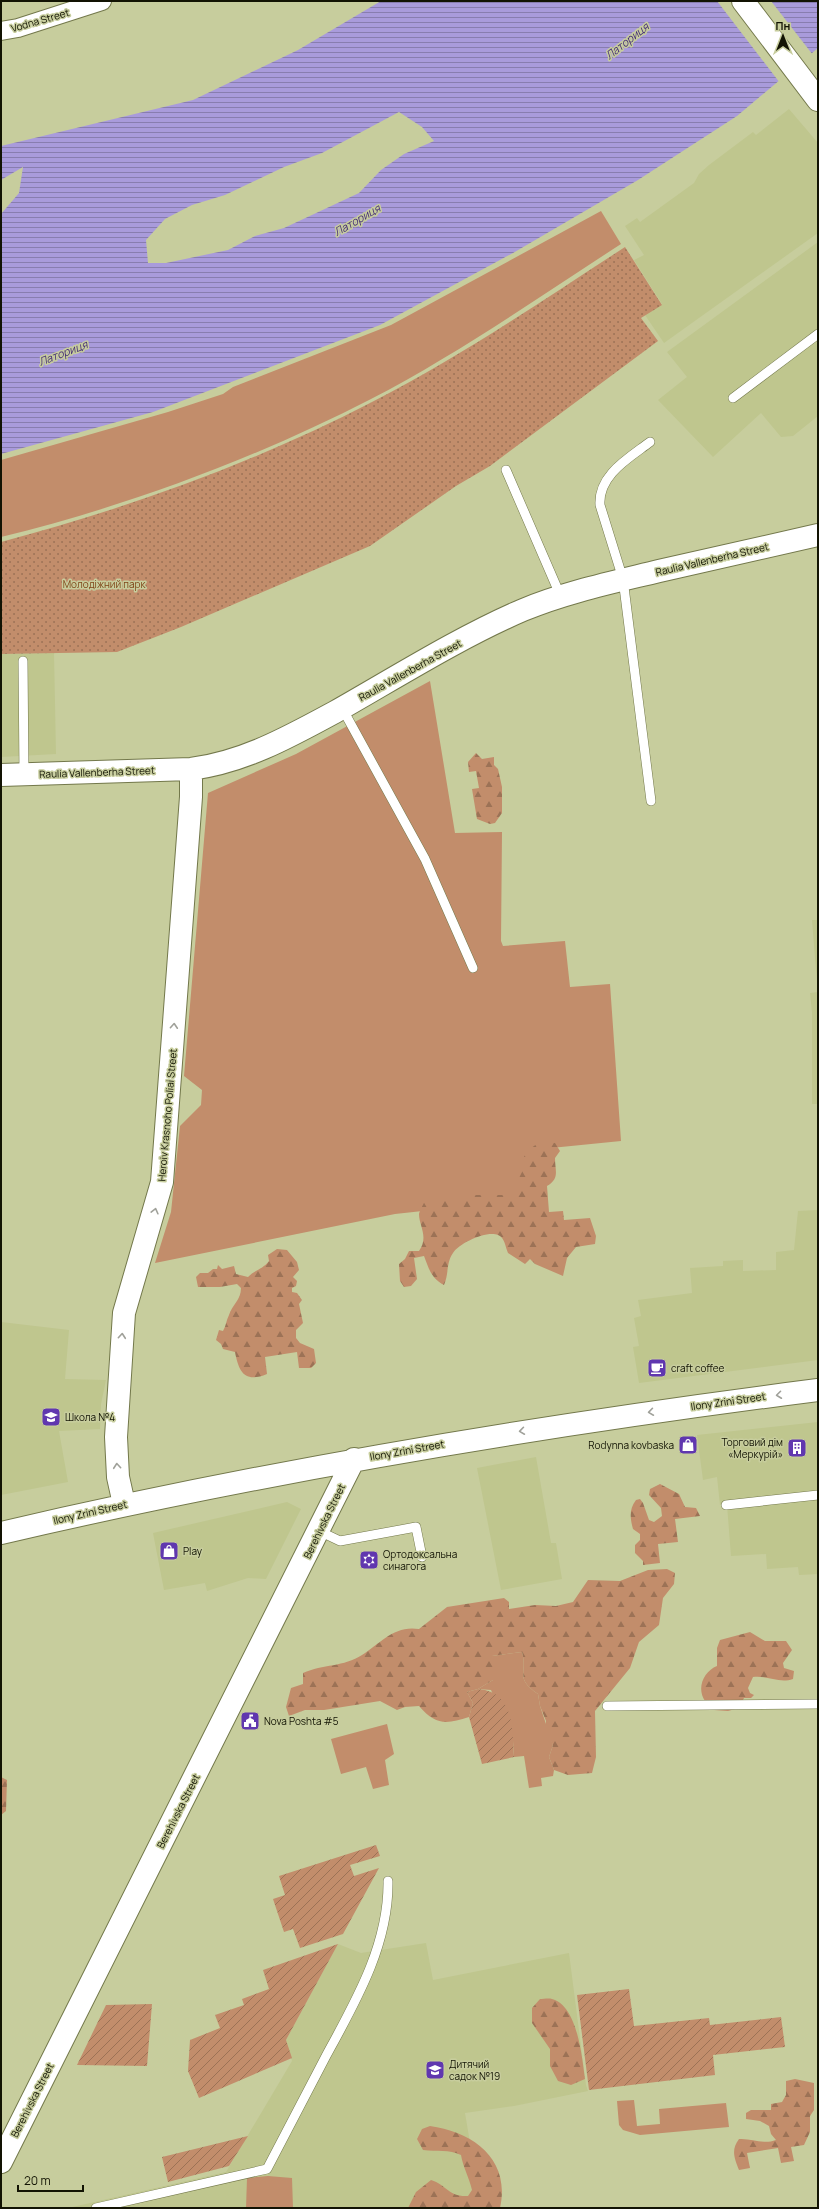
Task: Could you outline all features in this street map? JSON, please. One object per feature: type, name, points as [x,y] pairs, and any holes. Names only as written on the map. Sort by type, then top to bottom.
[{"type":"street","name":"Vodna Street","points":[[1,31],[18,28],[102,1]]},
{"type":"street","points":[[743,1],[816,96]]},
{"type":"street","name":"Raulia Vallenberha Street","points":[[1,775],[191,768],[218,765],[247,756],[285,739],[523,610],[561,597],[623,580],[818,535]]},
{"type":"street","name":"Heroiv Krasnoho Poliai Street","points":[[124,1504],[118,1477],[116,1437],[122,1336],[126,1307],[162,1182],[191,797],[191,768]]},
{"type":"street","name":"Ilony Zrini Street","points":[[1,1533],[124,1504],[354,1459],[501,1434],[818,1390]]},
{"type":"street","name":"Berehivska Street","points":[[1,2162],[354,1459]]},
{"type":"lane","points":[[734,398],[818,334]]},
{"type":"lane","points":[[650,442],[607,478],[600,497],[600,506],[623,580],[651,801]]},
{"type":"lane","points":[[506,470],[561,597]]},
{"type":"lane","points":[[23,661],[24,774]]},
{"type":"lane","points":[[342,708],[425,859],[473,968]]},
{"type":"lane","points":[[726,1505],[818,1495]]},
{"type":"lane","points":[[319,1531],[340,1541],[416,1527],[422,1557]]},
{"type":"lane","points":[[607,1706],[818,1704]]},
{"type":"lane","points":[[96,2208],[267,2168],[347,2017],[376,1954],[384,1930],[388,1904],[388,1881]]},
{"type":"shaded area","points":[[789,109],[818,143],[818,233],[664,343],[645,315],[662,304],[634,260],[644,255],[625,226],[637,218],[640,222],[694,183],[699,174],[709,165],[753,132],[756,135]]},
{"type":"shaded area","points":[[818,242],[818,416],[793,436],[781,437],[761,413],[713,457],[658,400],[687,377],[667,352]]},
{"type":"shaded area","points":[[54,653],[56,754],[1,757],[1,654]]},
{"type":"shaded area","points":[[812,920],[818,920],[818,990],[815,958]]},
{"type":"shaded area","points":[[818,992],[818,1104],[812,1104],[812,1012],[810,993]]},
{"type":"shaded area","points":[[818,1210],[818,1360],[639,1383],[633,1347],[639,1346],[634,1318],[641,1316],[638,1300],[692,1293],[690,1268],[723,1266],[723,1261],[743,1260],[743,1271],[776,1270],[776,1252],[794,1250],[798,1211]]},
{"type":"shaded area","name":"Школа №4","points":[[1,1322],[69,1330],[65,1379],[106,1380],[101,1404],[100,1429],[59,1431],[68,1482],[1,1495]]},
{"type":"shaded area","points":[[818,1422],[818,1574],[799,1575],[798,1567],[767,1569],[766,1554],[731,1556],[727,1505],[720,1505],[717,1477],[703,1480],[697,1435]]},
{"type":"shaded area","points":[[536,1457],[551,1543],[556,1543],[562,1579],[501,1590],[477,1468]]},
{"type":"shaded area","points":[[287,1502],[301,1509],[266,1579],[248,1578],[207,1591],[205,1583],[164,1590],[153,1533]]},
{"type":"shaded area","name":"Дитячий садок №19","points":[[426,1943],[433,1980],[569,1953],[588,2091],[514,2106],[465,2113],[481,2208],[68,2208],[226,2172],[292,2061],[286,2040],[338,1944],[361,1953]]},
{"type":"green space","points":[[601,211],[621,244],[467,344],[403,382],[282,442],[190,479],[96,511],[1,537],[1,460],[168,412],[223,394],[233,387],[391,325]]},
{"type":"green space","name":"Молодіжний парк","points":[[625,247],[662,305],[641,318],[658,341],[490,466],[456,486],[370,546],[181,627],[117,652],[1,654],[1,542],[49,529],[144,499],[237,464],[327,424],[405,385],[469,347]]},
{"type":"green space","points":[[430,681],[455,833],[502,832],[501,941],[503,946],[565,941],[570,987],[610,984],[621,1141],[531,1150],[534,1199],[395,1214],[155,1263],[171,1212],[180,1126],[201,1105],[202,1090],[184,1076],[208,793],[296,754]]},
{"type":"green space","points":[[476,753],[482,759],[494,757],[494,765],[498,769],[502,787],[502,813],[495,823],[490,824],[477,819],[472,789],[479,788],[476,771],[469,772],[468,762]]},
{"type":"green space","points":[[541,1141],[555,1143],[560,1151],[555,1158],[556,1174],[554,1180],[547,1186],[549,1212],[563,1211],[564,1220],[590,1218],[596,1236],[595,1244],[576,1247],[567,1258],[563,1276],[535,1264],[530,1259],[525,1264],[508,1253],[500,1236],[487,1234],[474,1238],[456,1249],[449,1261],[447,1277],[444,1285],[433,1276],[424,1256],[414,1258],[417,1279],[411,1286],[404,1287],[400,1281],[399,1264],[405,1259],[409,1251],[419,1251],[422,1246],[423,1232],[419,1214],[426,1199],[442,1197],[456,1200],[468,1195],[510,1195],[518,1187],[519,1178],[525,1166],[524,1157],[527,1151]]},
{"type":"green space","points":[[277,1249],[287,1250],[297,1262],[299,1270],[293,1277],[297,1281],[296,1286],[292,1288],[292,1292],[297,1293],[302,1300],[299,1304],[303,1323],[296,1330],[296,1338],[300,1343],[314,1349],[316,1363],[311,1368],[299,1368],[297,1352],[265,1357],[267,1374],[248,1377],[241,1371],[235,1352],[223,1349],[221,1344],[216,1340],[219,1330],[223,1331],[230,1311],[240,1296],[241,1288],[237,1284],[220,1287],[198,1287],[196,1277],[200,1273],[208,1273],[213,1269],[217,1269],[218,1265],[222,1269],[234,1266],[236,1274],[248,1277],[267,1264],[269,1261],[268,1255]]},
{"type":"green space","points":[[660,1484],[679,1494],[685,1507],[696,1508],[700,1516],[675,1519],[678,1542],[658,1544],[660,1563],[643,1565],[643,1561],[635,1553],[635,1545],[640,1540],[640,1534],[633,1529],[631,1510],[636,1500],[640,1499],[649,1520],[654,1522],[662,1516],[661,1508],[649,1495],[650,1489]]},
{"type":"green space","points":[[667,1569],[675,1573],[674,1584],[663,1598],[659,1625],[639,1642],[630,1668],[595,1711],[596,1757],[592,1773],[568,1775],[554,1770],[549,1757],[553,1745],[546,1731],[546,1721],[540,1706],[538,1694],[526,1684],[524,1679],[522,1652],[492,1656],[496,1666],[493,1680],[478,1689],[467,1692],[473,1703],[469,1717],[454,1721],[442,1722],[425,1713],[419,1706],[405,1707],[397,1710],[380,1701],[324,1710],[305,1710],[289,1716],[286,1707],[291,1688],[303,1684],[303,1673],[355,1659],[395,1632],[410,1628],[419,1629],[447,1607],[504,1598],[509,1602],[509,1609],[535,1605],[556,1606],[573,1602],[588,1580],[620,1581],[648,1570]]},
{"type":"green space","points":[[750,1632],[765,1641],[786,1641],[792,1650],[783,1663],[784,1668],[794,1671],[793,1679],[783,1681],[763,1677],[753,1677],[748,1688],[750,1693],[754,1695],[751,1698],[744,1698],[739,1708],[728,1711],[714,1710],[702,1696],[701,1686],[708,1672],[717,1666],[717,1648],[720,1640]]},
{"type":"green space","points":[[522,1652],[524,1679],[526,1684],[538,1694],[540,1706],[553,1745],[549,1757],[554,1770],[553,1776],[541,1778],[542,1786],[529,1788],[524,1756],[514,1757],[513,1741],[491,1690],[478,1689],[493,1680],[492,1656]]},
{"type":"green space","points":[[478,1689],[490,1692],[499,1697],[505,1704],[509,1714],[513,1735],[514,1757],[482,1764],[469,1717],[473,1703],[467,1692]]},
{"type":"green space","points":[[387,1724],[394,1754],[385,1760],[389,1785],[373,1789],[366,1767],[341,1774],[331,1739]]},
{"type":"green space","points":[[1,1777],[7,1780],[6,1811],[1,1815]]},
{"type":"green space","points":[[376,1845],[380,1856],[350,1865],[354,1876],[379,1868],[343,1934],[300,1948],[293,1929],[284,1932],[273,1899],[285,1895],[279,1876]]},
{"type":"green space","points":[[338,1944],[286,2040],[292,2058],[199,2098],[188,2071],[190,2040],[220,2028],[215,2015],[244,2005],[242,1999],[269,1989],[263,1970]]},
{"type":"green space","points":[[629,1989],[634,2026],[709,2018],[710,2025],[781,2017],[785,2047],[713,2055],[715,2075],[589,2090],[577,1995]]},
{"type":"green space","points":[[540,1999],[552,1999],[561,2004],[568,2012],[577,2034],[585,2079],[571,2085],[558,2081],[550,2066],[550,2049],[532,2023],[532,2008]]},
{"type":"green space","points":[[152,2004],[147,2066],[77,2065],[106,2005]]},
{"type":"green space","points":[[795,2079],[814,2083],[814,2110],[810,2116],[810,2132],[804,2145],[791,2147],[794,2161],[781,2163],[778,2148],[747,2153],[750,2168],[739,2170],[734,2150],[739,2139],[762,2142],[776,2140],[771,2134],[769,2126],[760,2121],[746,2119],[746,2113],[751,2110],[771,2110],[771,2104],[782,2102],[786,2095],[786,2081]]},
{"type":"green space","points":[[634,2100],[637,2126],[660,2124],[659,2109],[726,2103],[729,2127],[640,2135],[623,2130],[619,2125],[617,2101]]},
{"type":"green space","points":[[430,2126],[461,2134],[485,2151],[494,2162],[500,2175],[502,2191],[500,2208],[408,2208],[416,2192],[431,2180],[456,2195],[468,2196],[472,2190],[461,2155],[447,2151],[423,2150],[417,2139],[422,2129]]},
{"type":"green space","points":[[248,2136],[229,2166],[168,2182],[162,2157]]},
{"type":"green space","points":[[268,2176],[292,2178],[293,2208],[246,2208],[247,2178]]},
{"type":"water","name":"Латориця","points":[[381,1],[818,1],[818,48],[737,116],[638,180],[513,253],[380,325],[153,412],[1,454],[1,214],[19,193],[23,167],[1,180],[1,146],[193,100],[298,50]],"holes":[[[399,112],[422,127],[434,141],[404,154],[381,170],[359,193],[284,228],[255,236],[228,250],[166,263],[148,263],[146,240],[165,219],[192,205],[225,195],[284,167],[322,153]]]},
{"type":"pier","points":[[717,1],[771,1],[813,55],[780,83]]},
{"type":"place","name":"craft coffee","points":[[657,1368]]},
{"type":"place","name":"Школа №4","points":[[51,1417]]},
{"type":"place","name":"Rodynna kovbaska","points":[[688,1445]]},
{"type":"place","name":"Торговий дім «Меркурій»","points":[[797,1448]]},
{"type":"place","name":"Play","points":[[169,1551]]},
{"type":"place","name":"Ортодоксальна синагога","points":[[369,1560]]},
{"type":"place","name":"Nova Poshta #5","points":[[250,1721]]},
{"type":"place","name":"Дитячий садок №19","points":[[435,2070]]}]
